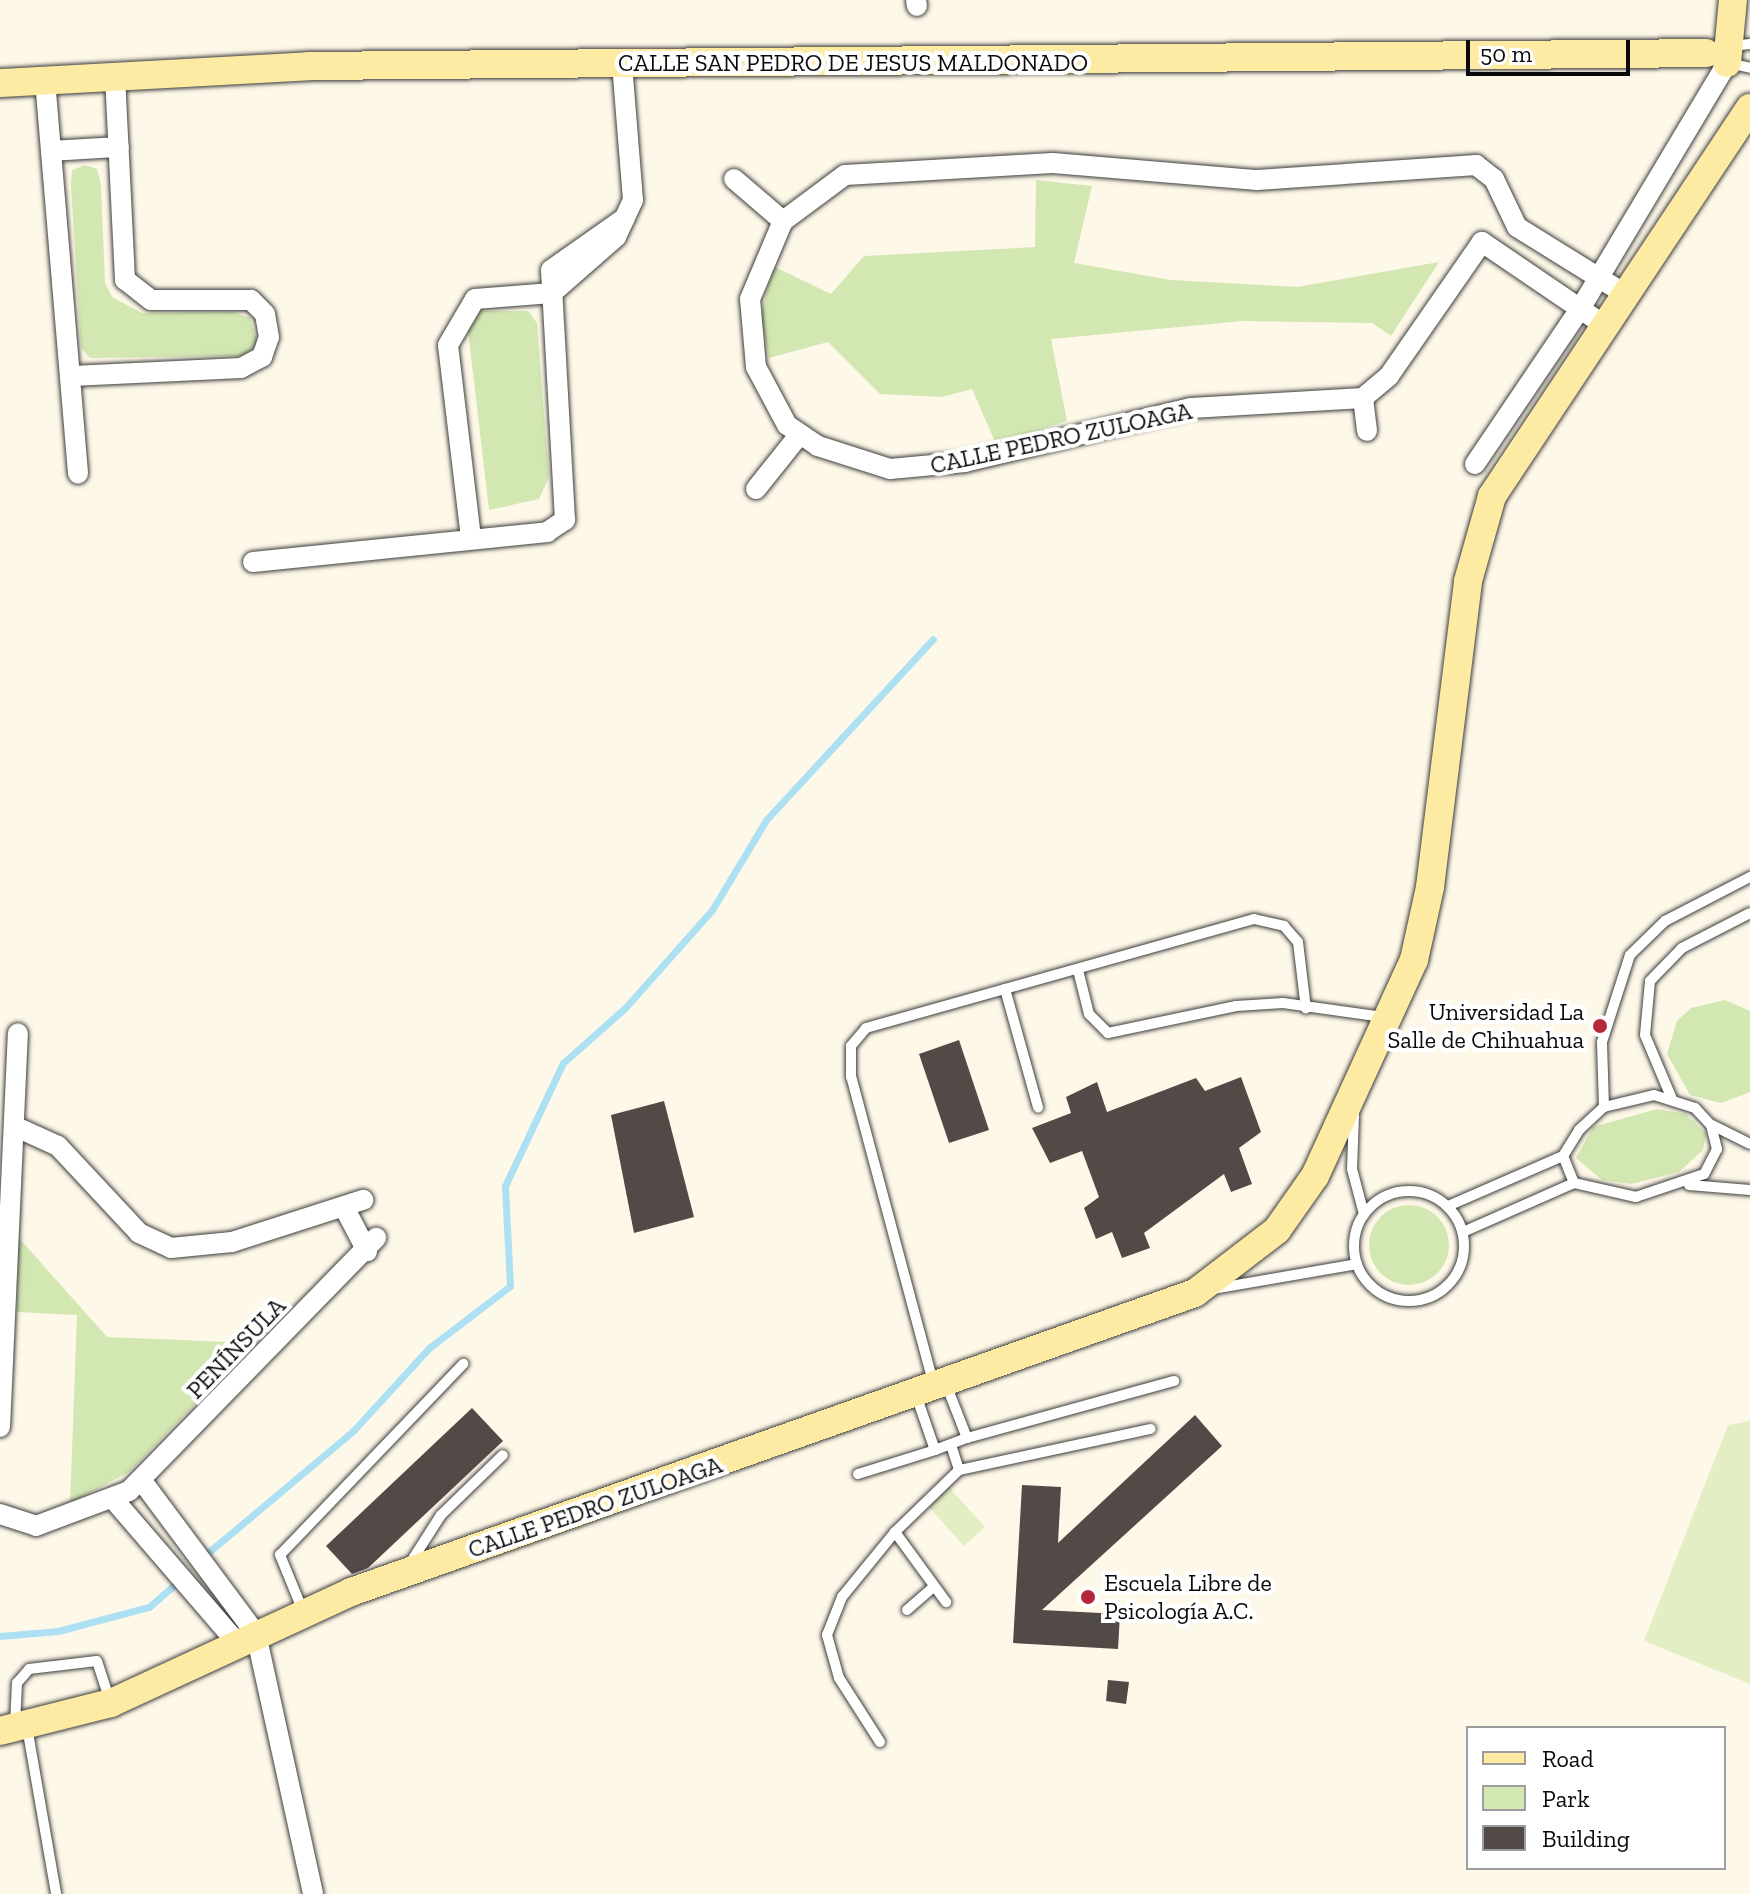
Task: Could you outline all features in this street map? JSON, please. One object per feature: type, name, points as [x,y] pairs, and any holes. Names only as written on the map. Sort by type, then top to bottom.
[{"type":"street","points":[[1475,464],[1580,309],[1733,55],[1733,0]]},
{"type":"street","name":"CALLE SAN PEDRO DE JESUS MALDONADO","points":[[0,83],[115,76],[622,63],[1733,55]]},
{"type":"street","points":[[253,562],[547,532],[565,520],[551,270],[625,218],[633,200],[622,63]]},
{"type":"street","points":[[72,376],[241,368],[262,357],[269,337],[265,314],[251,300],[151,300],[129,286],[115,76]]},
{"type":"street","points":[[45,80],[78,474]]},
{"type":"street","name":"CALLE PEDRO ZULOAGA","points":[[14,1729],[111,1703],[304,1612],[406,1573],[932,1389],[1195,1293],[1296,1208],[1358,1069],[1385,1017],[1423,925],[1468,581],[1484,518],[1508,468],[1750,108]]},
{"type":"street","points":[[51,151],[119,147]]},
{"type":"street","name":"CALLE PEDRO ZULOAGA","points":[[1363,398],[1191,408],[928,468],[866,464],[800,434],[768,397],[750,329],[760,266],[783,221],[822,188],[870,169],[1053,163],[1257,180],[1386,176],[1453,163],[1488,172],[1517,227],[1625,294]]},
{"type":"street","points":[[734,179],[783,221]]},
{"type":"street","points":[[1367,431],[1363,398],[1389,376],[1482,242],[1604,325]]},
{"type":"street","points":[[471,538],[448,345],[475,299],[552,293]]},
{"type":"street","points":[[756,489],[800,434]]},
{"type":"street","points":[[0,1427],[18,1033]]},
{"type":"street","name":"PENÍNSULA","points":[[0,1514],[36,1526],[115,1501],[142,1481],[371,1244],[354,1203],[232,1242],[171,1248],[139,1233],[58,1146],[14,1126]]},
{"type":"street","points":[[142,1481],[196,1553],[247,1638],[313,1894]]},
{"type":"street","points":[[115,1501],[175,1570],[247,1638]]},
{"type":"street","points":[[175,1570],[196,1553]]},
{"type":"lane","points":[[1604,1107],[1602,1042],[1630,955],[1665,921],[1750,877]]},
{"type":"lane","points":[[1672,1099],[1645,1035],[1650,981],[1682,948],[1750,913]]},
{"type":"lane","points":[[935,1450],[932,1389],[849,1059],[866,1028],[1254,919],[1274,921],[1298,942],[1306,1009]]},
{"type":"lane","points":[[1078,970],[1089,1014],[1108,1033],[1236,1006],[1385,1017]]},
{"type":"lane","points":[[1005,989],[1038,1107]]},
{"type":"lane","points":[[1358,1069],[1352,1169],[1364,1214],[1354,1239],[1357,1264],[1366,1281],[1397,1300],[1434,1296],[1460,1269],[1463,1232],[1448,1206],[1404,1191],[1364,1214]]},
{"type":"lane","points":[[1448,1206],[1563,1156],[1604,1107],[1641,1096],[1672,1099],[1711,1125],[1750,1144]]},
{"type":"lane","points":[[1689,1185],[1714,1162],[1711,1125]]},
{"type":"lane","points":[[1563,1156],[1574,1183]]},
{"type":"lane","points":[[1463,1232],[1574,1183],[1636,1197],[1689,1185],[1750,1190]]},
{"type":"lane","name":"CALLE PEDRO ZULOAGA","points":[[1195,1293],[1357,1264]]},
{"type":"lane","points":[[304,1612],[280,1555],[463,1364]]},
{"type":"lane","points":[[858,1474],[967,1438],[1174,1381]]},
{"type":"lane","points":[[932,1389],[967,1438]]},
{"type":"lane","points":[[880,1742],[839,1678],[827,1635],[842,1597],[895,1532],[959,1470],[1151,1429]]},
{"type":"lane","points":[[951,1445],[959,1470]]},
{"type":"lane","points":[[406,1573],[428,1531],[503,1455]]},
{"type":"lane","points":[[895,1532],[946,1602]]},
{"type":"lane","points":[[907,1610],[933,1587]]},
{"type":"lane","points":[[56,1894],[14,1729],[17,1683],[29,1669],[97,1661],[111,1703]]},
{"type":"green space","points":[[85,165],[97,169],[101,184],[105,283],[112,297],[142,313],[234,312],[250,318],[258,344],[243,356],[90,358],[81,348],[71,186],[72,170]]},
{"type":"green space","points":[[1036,180],[1092,186],[1074,263],[1171,280],[1297,287],[1439,262],[1391,336],[1372,323],[1243,321],[1051,339],[1067,421],[996,444],[972,389],[942,397],[880,394],[828,342],[769,358],[761,316],[773,266],[831,294],[864,256],[1035,247]]},
{"type":"green space","points":[[478,311],[528,311],[537,323],[549,477],[539,499],[489,510],[467,322]]},
{"type":"green space","points":[[1725,1000],[1750,1011],[1750,1092],[1721,1103],[1690,1095],[1667,1054],[1677,1021],[1691,1008]]},
{"type":"green space","points":[[1657,1109],[1686,1114],[1706,1134],[1703,1150],[1679,1172],[1631,1184],[1602,1180],[1576,1158],[1593,1127]]},
{"type":"green space","points":[[1409,1205],[1424,1208],[1437,1217],[1446,1230],[1449,1245],[1446,1260],[1437,1273],[1424,1282],[1409,1285],[1394,1282],[1381,1273],[1372,1260],[1369,1245],[1372,1230],[1381,1217],[1394,1208]]},
{"type":"green space","points":[[18,1237],[107,1337],[254,1343],[129,1472],[70,1503],[77,1315],[17,1312]]},
{"type":"green space","points":[[1750,1421],[1750,1684],[1644,1641],[1728,1425]]},
{"type":"green space","points":[[947,1485],[985,1527],[964,1546],[926,1504]]},
{"type":"building","points":[[959,1040],[989,1130],[949,1143],[919,1054]]},
{"type":"building","points":[[1241,1077],[1261,1132],[1239,1148],[1252,1184],[1231,1192],[1224,1174],[1144,1233],[1150,1248],[1122,1258],[1112,1232],[1096,1239],[1084,1208],[1099,1197],[1082,1151],[1050,1163],[1032,1128],[1071,1113],[1066,1097],[1097,1082],[1107,1112],[1196,1078],[1205,1091]]},
{"type":"building","points":[[664,1101],[694,1217],[634,1233],[611,1115]]},
{"type":"building","points":[[472,1408],[503,1441],[368,1568],[352,1574],[326,1546]]},
{"type":"building","points":[[1195,1415],[1222,1446],[1042,1610],[1120,1614],[1118,1649],[1013,1643],[1022,1485],[1061,1487],[1058,1543]]},
{"type":"building","points":[[1108,1680],[1129,1682],[1126,1704],[1106,1701]]},
{"type":"waterway","points":[[210,1551],[354,1430],[429,1348],[510,1286],[505,1186],[563,1063],[625,1008],[712,910],[766,820],[933,639]]},
{"type":"waterway","points":[[0,1636],[58,1631],[149,1607],[174,1585]]},
{"type":"place","name":"Universidad La Salle de Chihuahua","points":[[1600,1026]]},
{"type":"place","name":"Escuela Libre de Psicología A.C.","points":[[1088,1597]]}]
